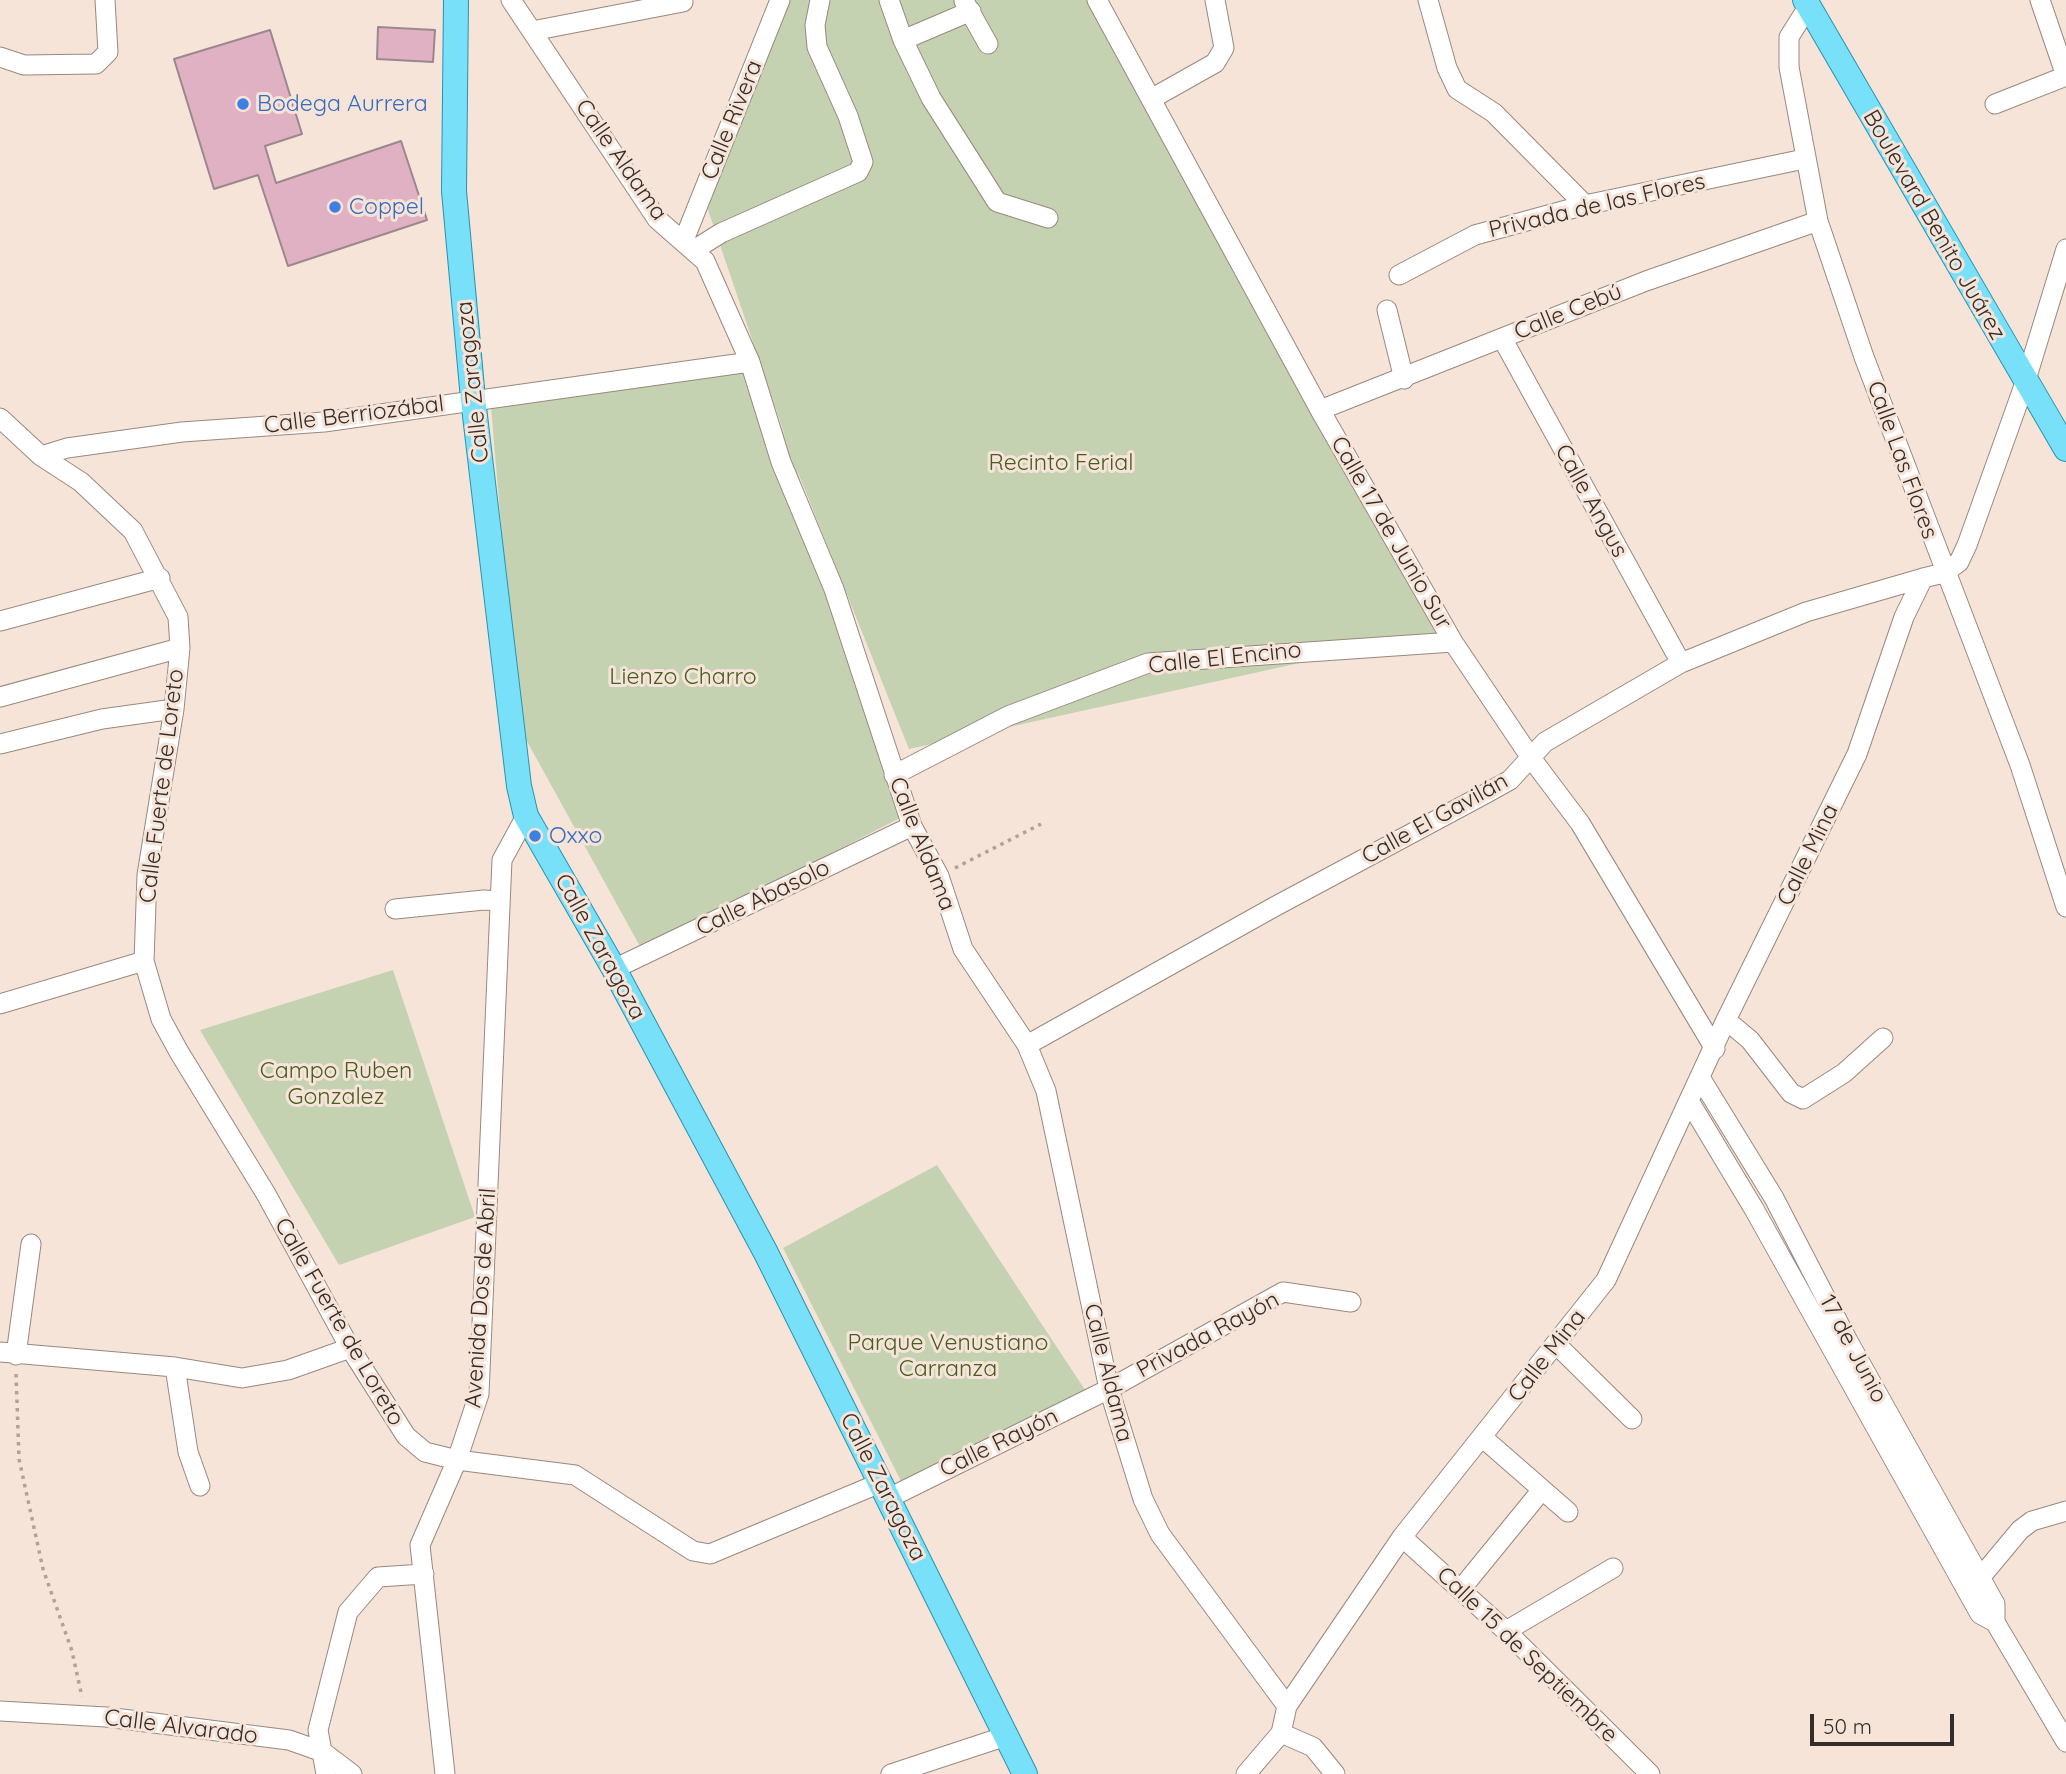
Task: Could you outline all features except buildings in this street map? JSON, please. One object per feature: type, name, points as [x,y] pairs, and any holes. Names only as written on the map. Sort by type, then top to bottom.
[{"type":"main road","name":"Calle Zaragoza","points":[[456,0],[454,191],[473,399],[519,786],[526,816],[614,969],[766,1253],[1025,1774]]},
{"type":"main road","name":"Boulevard Benito Juárez","points":[[1807,4],[2025,383],[2066,449]]},
{"type":"street","points":[[0,57],[24,65],[96,64],[107,52],[105,0]]},
{"type":"street","name":"Calle Aldama","points":[[511,0],[657,219],[705,261],[750,362],[781,462],[834,589],[912,826],[939,876],[962,949],[1027,1045],[1046,1091],[1109,1389],[1143,1499],[1160,1534],[1287,1706]]},
{"type":"street","name":"Calle Rivera","points":[[689,245],[780,0]]},
{"type":"street","points":[[689,245],[858,172],[863,162],[848,116],[817,47],[815,24],[820,0]]},
{"type":"street","points":[[889,0],[903,40],[932,98],[997,202],[1048,218]]},
{"type":"street","name":"Calle 17 de Junio Sur","points":[[1097,0],[1320,410],[1453,642],[1531,758],[1580,823],[1715,1049]]},
{"type":"street","points":[[1151,99],[1215,63],[1224,48],[1215,0]]},
{"type":"street","points":[[1428,0],[1447,68],[1457,89],[1494,113],[1584,205]]},
{"type":"street","points":[[1994,104],[2066,76],[2040,0]]},
{"type":"street","points":[[532,31],[683,2]]},
{"type":"street","name":"Calle Las Flores","points":[[1807,4],[1789,37],[1789,67],[1804,159],[1818,221],[1864,357],[1944,573],[2020,765],[2066,907]]},
{"type":"street","points":[[903,40],[967,6],[988,44]]},
{"type":"street","name":"Privada de las Flores","points":[[1399,275],[1475,235],[1584,205],[1804,159]]},
{"type":"street","name":"Calle Cebú","points":[[1320,410],[1646,281],[1818,221]]},
{"type":"street","points":[[1923,578],[1944,573],[1959,562],[1967,545],[2025,383],[2066,249]]},
{"type":"street","points":[[1387,310],[1404,379]]},
{"type":"street","name":"Calle Angus","points":[[1502,338],[1681,663]]},
{"type":"street","name":"Calle Berriozábal","points":[[41,456],[67,448],[182,432],[324,422],[750,362]]},
{"type":"street","name":"Calle Fuerte de Loreto","points":[[0,418],[41,456],[81,482],[133,531],[160,578],[178,617],[180,648],[174,709],[147,875],[144,961],[162,1019],[179,1052],[267,1195],[350,1348],[406,1436],[425,1452],[457,1460],[575,1475],[693,1551],[710,1554],[884,1490]]},
{"type":"street","points":[[0,621],[160,578]]},
{"type":"street","name":"Calle El Gavilán","points":[[1027,1045],[1274,907],[1485,794],[1510,779],[1545,742],[1681,663],[1806,612],[1923,578]]},
{"type":"street","name":"Calle Mina","points":[[1246,1774],[1281,1732],[1287,1706],[1402,1537],[1606,1280],[1715,1049],[1726,1020],[1857,754],[1904,618],[1923,578]]},
{"type":"street","name":"Calle El Encino","points":[[894,775],[1008,716],[1148,663],[1453,642]]},
{"type":"street","points":[[0,697],[180,648]]},
{"type":"street","points":[[0,744],[102,719],[174,709]]},
{"type":"street","name":"Avenida Dos de Abril","points":[[445,1774],[420,1545],[457,1460],[479,1394],[502,860],[526,816]]},
{"type":"street","name":"Calle Abasolo","points":[[614,969],[912,826]]},
{"type":"street","points":[[395,909],[484,900],[500,901]]},
{"type":"street","points":[[0,1004],[144,961]]},
{"type":"street","points":[[1726,1020],[1750,1041],[1791,1093],[1803,1099],[1844,1073],[1883,1038]]},
{"type":"street","name":"17 de Junio","points":[[1701,1079],[1774,1198],[1839,1345],[1980,1614],[1995,1622]]},
{"type":"street","name":"17 de Junio","points":[[1689,1101],[1980,1578],[1995,1604],[1995,1622],[2066,1742]]},
{"type":"street","points":[[1754,1209],[1774,1198]]},
{"type":"street","points":[[31,1244],[8,1354],[175,1367],[242,1378],[288,1370],[350,1348]]},
{"type":"street","name":"Privada Rayón","points":[[1109,1389],[1283,1292],[1351,1301]]},
{"type":"street","points":[[1557,1345],[1632,1419]]},
{"type":"street","points":[[175,1367],[188,1452],[200,1486]]},
{"type":"street","name":"Calle Rayón","points":[[884,1490],[1109,1389]]},
{"type":"street","points":[[1482,1437],[1568,1512]]},
{"type":"street","points":[[1461,1589],[1541,1491]]},
{"type":"street","points":[[1980,1578],[2020,1530],[2032,1521],[2066,1511]]},
{"type":"street","name":"Calle 15 de Septiembre","points":[[1402,1537],[1506,1632],[1650,1774]]},
{"type":"street","points":[[1506,1632],[1613,1567]]},
{"type":"street","points":[[326,1774],[318,1730],[348,1612],[378,1577],[424,1574]]},
{"type":"street","name":"Calle Alvarado","points":[[0,1711],[87,1716],[289,1740],[323,1752],[352,1774]]},
{"type":"street","points":[[1281,1732],[1313,1747],[1335,1774]]},
{"type":"street","points":[[891,1774],[1006,1736]]},
{"type":"path","points":[[939,876],[1041,824]]},
{"type":"path","points":[[8,1354],[19,1459],[43,1569],[72,1651],[87,1716]]},
{"type":"green space","name":"Recinto Ferial","points":[[790,0],[1087,0],[1436,633],[909,749],[797,470],[900,818],[642,950],[518,725],[491,407],[752,356],[786,439],[704,198]]},
{"type":"green space","name":"Campo Ruben Gonzalez","points":[[393,970],[475,1217],[339,1265],[200,1030]]},
{"type":"green space","name":"Parque Venustiano Carranza","points":[[937,1165],[1089,1396],[903,1485],[783,1248]]},
{"type":"place","name":"Bodega Aurrera","points":[[243,104]]},
{"type":"place","name":"Coppel","points":[[335,207]]},
{"type":"place","name":"Oxxo","points":[[535,836]]},
{"type":"park label","name":"Lienzo Charro","points":[[683,677]]}]
